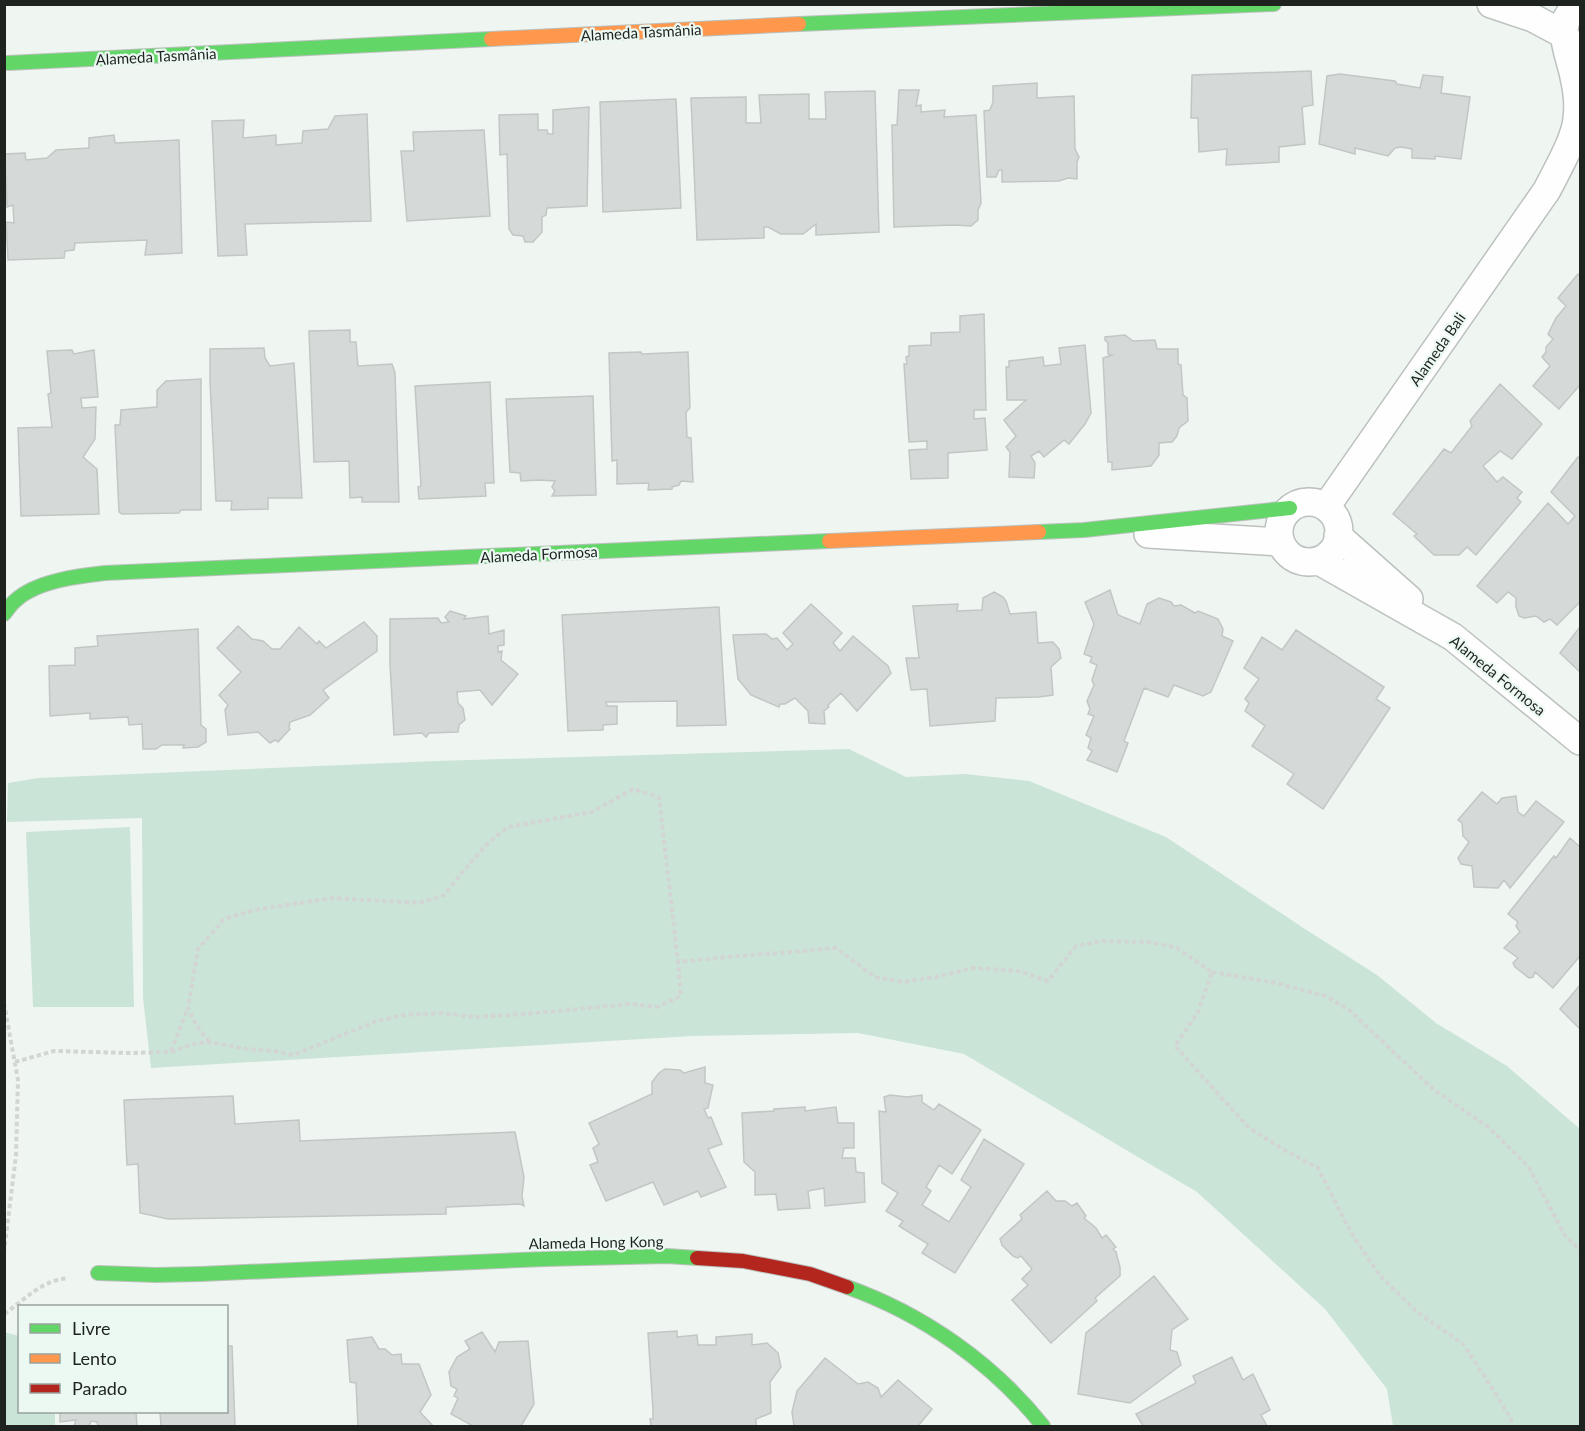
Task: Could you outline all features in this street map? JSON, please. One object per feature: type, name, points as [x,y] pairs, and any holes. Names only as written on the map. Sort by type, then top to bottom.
[{"type":"street","name":"Alameda Tasmânia","points":[[8,63],[773,15],[1274,4]]},
{"type":"street","points":[[1491,4],[1533,18],[1563,34],[1581,56]]},
{"type":"street","points":[[1548,190],[1573,138],[1577,120],[1578,99],[1563,34],[1570,13],[1581,6]]},
{"type":"street","points":[[1548,190],[1581,163]]},
{"type":"street","name":"Alameda Bali","points":[[1326,507],[1548,190]]},
{"type":"street","name":"Alameda Formosa","points":[[4,614],[19,597],[55,582],[83,575],[129,571],[1084,530],[1290,508],[1299,503],[1308,502],[1326,507]]},
{"type":"street","points":[[1319,561],[1333,549],[1338,537],[1337,522],[1326,507]]},
{"type":"street","points":[[1280,542],[1279,524],[1290,508]]},
{"type":"street","name":"Alameda Formosa","points":[[1084,530],[1280,542],[1291,557],[1309,563],[1319,561],[1453,637],[1581,741]]},
{"type":"street","points":[[1338,537],[1453,637]]},
{"type":"street","name":"Alameda Hong Kong","points":[[98,1273],[201,1274],[667,1256],[743,1261],[810,1274],[870,1295],[931,1327],[979,1360],[1031,1411],[1043,1426]]},
{"type":"path","points":[[15,1062],[54,1051],[170,1052],[209,1042],[293,1055],[376,1021],[405,1015],[441,1012],[474,1017],[630,1004],[657,1007],[681,996],[659,797],[633,789],[592,812],[508,827],[488,843],[444,895],[419,903],[333,897],[254,910],[224,920],[198,949],[188,1008],[170,1052]]},
{"type":"path","points":[[678,962],[836,948],[875,977],[903,982],[974,968],[1019,971],[1048,981],[1076,946],[1102,940],[1149,942],[1177,948],[1212,972],[1272,982],[1326,996],[1350,1011],[1433,1089],[1488,1127],[1528,1166],[1564,1234],[1581,1251]]},
{"type":"path","points":[[1212,972],[1198,1012],[1175,1046],[1249,1128],[1318,1168],[1350,1231],[1379,1275],[1417,1312],[1463,1344],[1511,1419],[1510,1426]]},
{"type":"path","points":[[4,1003],[18,1080],[16,1155],[4,1252]]},
{"type":"path","points":[[188,1008],[197,1026],[209,1042]]},
{"type":"path","points":[[4,1314],[33,1291],[55,1280],[98,1273]]},
{"type":"green space","points":[[849,749],[906,777],[965,774],[1029,781],[1166,837],[1377,975],[1436,1023],[1507,1066],[1580,1129],[1580,1426],[1393,1426],[1387,1389],[1325,1309],[1197,1192],[964,1054],[858,1033],[693,1036],[151,1068],[143,998],[142,818],[7,822],[8,783],[38,778],[437,761]]},
{"type":"green space","points":[[130,827],[134,1007],[33,1007],[26,832]]},
{"type":"green space","points":[[4,1332],[18,1336],[18,1413],[55,1413],[55,1426],[5,1426]]},
{"type":"building","points":[[1311,71],[1313,105],[1302,107],[1305,144],[1279,147],[1279,162],[1226,165],[1227,149],[1199,152],[1198,118],[1191,118],[1192,75]]},
{"type":"building","points":[[1340,74],[1395,81],[1397,84],[1420,88],[1423,75],[1443,77],[1441,93],[1470,97],[1461,159],[1435,156],[1435,159],[1412,158],[1412,149],[1401,147],[1395,148],[1388,156],[1355,148],[1355,154],[1319,144],[1327,76]]},
{"type":"building","points":[[1037,83],[1037,98],[1074,96],[1075,149],[1079,157],[1077,179],[1002,182],[1002,170],[999,170],[996,177],[987,177],[984,111],[990,110],[993,102],[993,86]]},
{"type":"building","points":[[899,90],[919,90],[916,106],[921,105],[921,112],[945,110],[944,117],[976,115],[981,203],[978,220],[971,226],[894,227],[892,125],[897,125]]},
{"type":"building","points":[[875,91],[879,232],[816,235],[816,224],[803,234],[781,234],[764,227],[764,238],[697,240],[691,98],[746,97],[746,123],[761,123],[759,95],[809,94],[809,119],[826,119],[825,92]]},
{"type":"building","points":[[676,99],[681,208],[603,212],[600,102]]},
{"type":"building","points":[[589,107],[587,206],[547,208],[546,215],[542,217],[542,232],[533,242],[525,242],[523,236],[513,235],[509,229],[507,154],[500,155],[499,115],[538,114],[538,130],[547,130],[548,134],[553,134],[553,110]]},
{"type":"building","points":[[367,114],[371,221],[245,224],[247,255],[218,256],[212,121],[244,120],[243,138],[276,135],[276,145],[302,143],[303,131],[328,129],[335,116]]},
{"type":"building","points":[[484,130],[490,216],[407,221],[401,151],[414,151],[413,132]]},
{"type":"building","points":[[114,135],[115,143],[179,140],[182,253],[145,255],[147,240],[75,243],[74,250],[65,251],[64,258],[8,260],[6,222],[14,223],[13,205],[7,207],[5,154],[25,153],[26,160],[47,158],[56,150],[89,148],[89,138]]},
{"type":"building","points":[[1578,274],[1580,276],[1580,385],[1559,409],[1533,386],[1550,366],[1542,357],[1546,352],[1546,347],[1553,339],[1548,334],[1556,318],[1566,306],[1558,298]]},
{"type":"building","points":[[984,314],[986,410],[974,410],[974,419],[985,418],[987,450],[948,453],[948,478],[911,479],[909,450],[927,449],[927,441],[909,442],[904,364],[907,364],[909,346],[931,345],[931,333],[960,332],[960,316]]},
{"type":"building","points":[[350,330],[350,342],[356,342],[358,366],[392,364],[395,373],[399,502],[362,502],[362,497],[350,498],[349,461],[314,462],[309,331]]},
{"type":"building","points":[[1125,335],[1133,341],[1155,340],[1157,349],[1178,349],[1183,395],[1187,398],[1188,421],[1179,428],[1172,442],[1159,443],[1159,455],[1151,466],[1112,470],[1112,462],[1108,462],[1103,358],[1112,355],[1108,354],[1108,343],[1105,337]]},
{"type":"building","points":[[1085,345],[1091,413],[1085,424],[1069,444],[1064,440],[1044,457],[1039,451],[1031,456],[1035,463],[1034,478],[1009,477],[1010,452],[1006,447],[1016,436],[1004,420],[1026,400],[1007,400],[1006,367],[1009,367],[1009,361],[1043,357],[1044,366],[1061,364],[1059,348]]},
{"type":"building","points":[[264,348],[265,358],[270,366],[294,363],[302,498],[268,498],[268,509],[231,510],[232,501],[216,501],[210,349]]},
{"type":"building","points":[[72,350],[74,354],[94,350],[98,397],[81,398],[82,408],[96,407],[95,439],[83,457],[97,469],[99,514],[21,516],[18,428],[52,427],[48,394],[51,393],[47,351]]},
{"type":"building","points":[[641,352],[642,354],[688,352],[690,408],[686,412],[687,437],[691,438],[693,482],[681,481],[672,489],[648,490],[649,483],[617,484],[617,460],[612,461],[609,353]]},
{"type":"building","points":[[201,379],[201,510],[181,510],[179,513],[122,514],[119,512],[115,425],[120,425],[121,410],[157,407],[157,390],[166,381]]},
{"type":"building","points":[[490,382],[494,483],[485,483],[486,496],[419,499],[418,487],[421,486],[415,386]]},
{"type":"building","points":[[1500,384],[1542,424],[1512,459],[1500,451],[1483,466],[1497,482],[1503,477],[1522,492],[1517,498],[1521,502],[1476,555],[1467,547],[1459,555],[1434,555],[1414,536],[1417,534],[1393,514],[1444,449],[1451,453],[1472,426],[1470,421]]},
{"type":"building","points":[[593,396],[596,495],[552,496],[555,491],[552,487],[555,481],[521,481],[520,473],[510,472],[506,399]]},
{"type":"building","points":[[1578,457],[1580,459],[1580,602],[1557,625],[1550,619],[1544,622],[1536,616],[1524,618],[1519,616],[1516,598],[1508,592],[1497,603],[1477,586],[1548,503],[1568,524],[1575,516],[1551,492]]},
{"type":"building","points":[[1110,590],[1118,615],[1140,624],[1147,604],[1159,598],[1171,602],[1174,606],[1181,605],[1195,613],[1198,611],[1218,619],[1223,629],[1222,636],[1233,641],[1211,692],[1203,696],[1174,685],[1168,697],[1144,688],[1124,741],[1128,743],[1117,772],[1087,760],[1092,751],[1088,748],[1091,738],[1086,735],[1094,716],[1088,714],[1090,709],[1087,701],[1094,685],[1092,680],[1097,665],[1090,662],[1092,657],[1084,654],[1094,624],[1085,602]]},
{"type":"building","points":[[994,592],[1006,601],[1010,614],[1036,612],[1038,643],[1053,642],[1059,649],[1061,658],[1051,667],[1053,695],[996,698],[995,721],[930,726],[927,689],[911,690],[906,658],[919,658],[913,606],[958,604],[957,611],[982,610],[983,598]]},
{"type":"building","points":[[811,604],[842,633],[833,643],[840,651],[853,636],[888,666],[891,673],[857,711],[841,693],[824,711],[825,724],[809,723],[808,711],[795,698],[785,704],[780,704],[779,707],[751,695],[738,679],[733,635],[766,634],[772,639],[777,638],[787,650],[793,644],[783,633]]},
{"type":"building","points":[[719,607],[726,725],[677,726],[677,701],[606,702],[607,706],[617,706],[617,724],[603,725],[603,730],[568,731],[562,615]]},
{"type":"building","points":[[450,611],[466,616],[464,619],[488,616],[489,634],[504,630],[504,645],[498,646],[498,652],[502,651],[501,660],[518,674],[492,705],[480,690],[457,692],[458,703],[463,708],[465,720],[459,725],[458,732],[429,733],[426,737],[422,733],[394,735],[390,619],[438,618],[441,623],[449,622],[445,617]]},
{"type":"building","points":[[364,622],[377,636],[377,651],[323,690],[329,698],[310,715],[290,722],[290,729],[278,742],[275,740],[270,743],[258,732],[228,735],[225,710],[228,705],[219,695],[241,672],[217,648],[238,626],[252,639],[263,641],[272,649],[280,649],[299,627],[317,644],[319,641],[326,648]]},
{"type":"building","points":[[1580,627],[1580,672],[1560,653]]},
{"type":"building","points":[[198,629],[201,725],[206,729],[206,742],[198,747],[183,748],[184,745],[162,745],[156,749],[143,749],[142,724],[129,725],[128,717],[90,719],[90,713],[50,716],[49,666],[75,665],[75,648],[98,646],[97,636]]},
{"type":"building","points":[[1296,630],[1384,687],[1376,699],[1390,708],[1323,809],[1287,784],[1294,774],[1252,746],[1265,726],[1245,711],[1249,703],[1245,699],[1259,679],[1244,668],[1262,637],[1282,650]]},
{"type":"building","points":[[1482,792],[1497,804],[1502,798],[1516,796],[1518,812],[1524,816],[1536,801],[1564,822],[1510,888],[1504,880],[1498,888],[1474,887],[1472,866],[1461,864],[1458,858],[1469,842],[1463,836],[1462,823],[1458,820]]},
{"type":"building","points":[[1570,838],[1580,847],[1580,956],[1553,988],[1535,972],[1533,977],[1529,978],[1515,967],[1513,963],[1518,958],[1504,948],[1520,932],[1516,926],[1518,922],[1508,914]]},
{"type":"building","points":[[1580,985],[1580,1029],[1560,1009]]},
{"type":"building","points":[[705,1067],[705,1083],[713,1085],[708,1108],[704,1109],[708,1118],[711,1117],[722,1144],[708,1149],[726,1187],[701,1197],[698,1191],[664,1205],[653,1182],[606,1201],[590,1165],[598,1162],[593,1148],[599,1144],[589,1123],[652,1094],[652,1082],[665,1069],[680,1070],[684,1073]]},
{"type":"building","points":[[890,1095],[907,1097],[922,1095],[922,1102],[934,1110],[939,1104],[981,1130],[952,1174],[939,1165],[926,1187],[931,1191],[922,1205],[949,1222],[971,1187],[961,1180],[984,1139],[1024,1164],[955,1273],[922,1253],[928,1244],[899,1226],[903,1221],[886,1211],[898,1193],[882,1183],[879,1111],[886,1112],[884,1097]]},
{"type":"building","points":[[233,1096],[235,1124],[299,1120],[300,1141],[515,1132],[524,1177],[522,1196],[524,1206],[520,1204],[446,1207],[446,1214],[168,1219],[140,1213],[138,1164],[127,1165],[124,1100]]},
{"type":"building","points":[[805,1107],[805,1111],[836,1107],[838,1123],[854,1123],[854,1148],[844,1148],[842,1158],[855,1158],[856,1172],[864,1173],[865,1202],[825,1206],[824,1188],[808,1191],[810,1208],[778,1210],[776,1194],[755,1195],[755,1172],[744,1162],[742,1113]]},
{"type":"building","points":[[1047,1191],[1056,1201],[1065,1201],[1072,1206],[1077,1203],[1086,1216],[1084,1218],[1096,1228],[1102,1238],[1106,1235],[1116,1247],[1113,1249],[1120,1267],[1120,1276],[1095,1298],[1097,1301],[1051,1343],[1012,1300],[1028,1285],[1022,1279],[1032,1269],[1021,1256],[1018,1258],[1013,1256],[1002,1245],[1000,1239],[1022,1219],[1020,1215]]},
{"type":"building","points":[[1154,1276],[1188,1319],[1172,1330],[1170,1350],[1177,1352],[1181,1365],[1130,1403],[1078,1394],[1086,1333]]},
{"type":"building","points":[[677,1331],[677,1337],[697,1335],[698,1345],[716,1345],[716,1337],[752,1334],[752,1345],[767,1343],[778,1353],[781,1367],[770,1382],[771,1413],[756,1419],[756,1426],[651,1426],[650,1419],[653,1419],[653,1410],[648,1333]]},
{"type":"building","points":[[482,1332],[495,1352],[499,1342],[528,1341],[534,1404],[521,1426],[473,1426],[451,1414],[458,1398],[454,1396],[457,1389],[451,1386],[449,1372],[457,1357],[470,1349],[465,1341]]},
{"type":"building","points":[[372,1337],[379,1349],[385,1349],[392,1355],[401,1354],[402,1364],[419,1364],[431,1395],[420,1412],[433,1426],[358,1426],[356,1383],[350,1382],[347,1340]]},
{"type":"building","points":[[228,1346],[232,1346],[235,1426],[161,1426],[160,1413],[228,1413]]},
{"type":"building","points":[[1232,1357],[1243,1380],[1253,1374],[1270,1410],[1261,1415],[1267,1426],[1143,1426],[1136,1414],[1196,1383],[1193,1376]]},
{"type":"building","points":[[825,1358],[858,1384],[868,1382],[878,1388],[881,1397],[898,1380],[932,1409],[918,1426],[794,1426],[792,1412],[797,1391]]},
{"type":"building","points":[[60,1413],[136,1413],[137,1426],[98,1426],[97,1422],[91,1421],[89,1426],[74,1426],[76,1420],[60,1422]]},
{"type":"traffic: fast","points":[[799,24],[1274,4]]},
{"type":"traffic: fast","points":[[8,63],[491,39]]},
{"type":"traffic: fast","points":[[1039,532],[1084,530],[1290,508]]},
{"type":"traffic: fast","points":[[4,614],[16,600],[35,588],[58,580],[105,573],[829,541]]},
{"type":"traffic: fast","points":[[98,1273],[201,1274],[545,1259],[667,1256],[697,1258]]},
{"type":"traffic: fast","points":[[847,1287],[903,1311],[955,1343],[1002,1382],[1043,1426]]},
{"type":"traffic: slow","points":[[491,39],[799,24]]},
{"type":"traffic: slow","points":[[829,541],[1039,532]]},
{"type":"traffic: jam","points":[[697,1258],[743,1261],[810,1274],[847,1287]]}]
